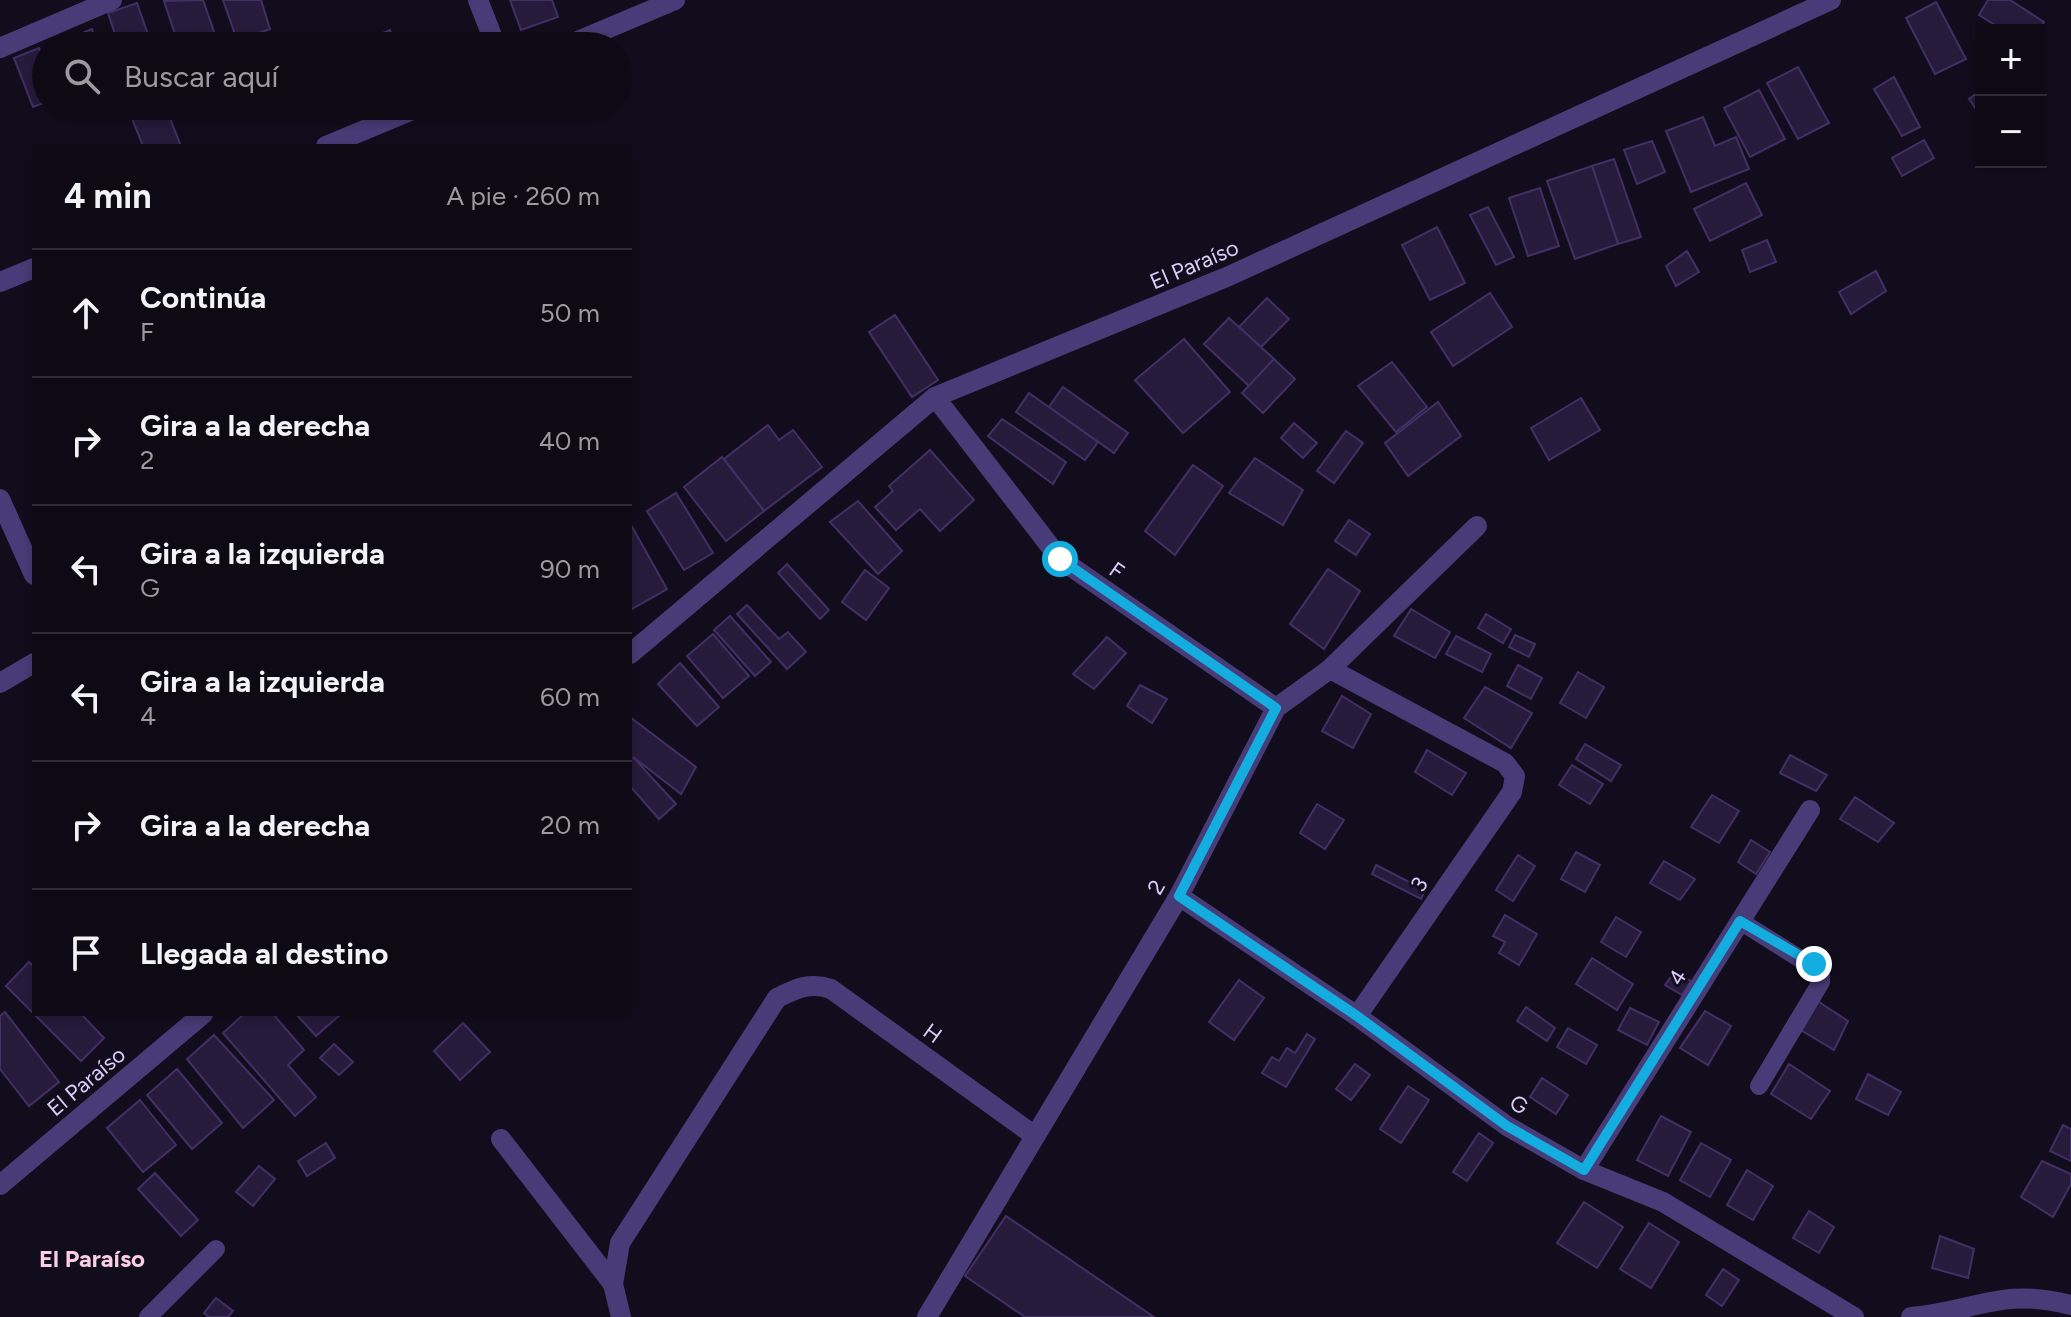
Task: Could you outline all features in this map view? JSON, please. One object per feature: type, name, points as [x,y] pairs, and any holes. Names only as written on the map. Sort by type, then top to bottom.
[{"type":"street","points":[[37,32],[112,0]]},
{"type":"street","points":[[478,0],[491,32]]},
{"type":"street","points":[[599,32],[675,0]]},
{"type":"street","name":"El Paraíso","points":[[632,652],[935,397],[1229,276],[1831,0]]},
{"type":"street","points":[[0,48],[32,34]]},
{"type":"street","points":[[331,144],[388,120]]},
{"type":"street","points":[[0,282],[32,269]]},
{"type":"street","name":"F","points":[[935,397],[1060,559],[1276,708]]},
{"type":"street","points":[[0,499],[32,571]]},
{"type":"street","name":"2","points":[[927,1317],[1179,896],[1276,708],[1330,669],[1477,526]]},
{"type":"street","points":[[0,683],[32,664]]},
{"type":"street","name":"3","points":[[1330,669],[1505,763],[1515,776],[1512,792],[1357,1016]]},
{"type":"street","name":"4","points":[[1584,1170],[1810,810]]},
{"type":"street","name":"G","points":[[1179,896],[1357,1016],[1507,1126],[1584,1170],[1663,1202],[1854,1317]]},
{"type":"street","name":"H","points":[[613,1284],[620,1243],[635,1218],[777,998],[797,988],[815,984],[831,989],[1035,1136]]},
{"type":"street","name":"El Paraíso","points":[[0,1185],[201,1016]]},
{"type":"street","points":[[501,1139],[613,1284],[621,1317]]},
{"type":"street","points":[[1911,1317],[1940,1314],[1999,1298],[2038,1297],[2071,1305]]},
{"type":"lane","points":[[1740,921],[1821,972],[1821,982],[1759,1086]]},
{"type":"lane","points":[[148,1317],[216,1249]]},
{"type":"building","points":[[203,0],[214,32],[174,32],[164,1]]},
{"type":"building","points":[[223,0],[261,0],[270,29],[234,32]]},
{"type":"building","points":[[510,0],[552,0],[558,17],[521,30]]},
{"type":"building","points":[[1988,0],[2010,0],[2044,22],[1993,24],[1979,15]]},
{"type":"building","points":[[1936,2],[1966,59],[1935,74],[1906,18]]},
{"type":"building","points":[[137,3],[147,32],[114,32],[108,13]]},
{"type":"building","points":[[32,51],[32,104],[14,58]]},
{"type":"building","points":[[1798,67],[1829,123],[1798,139],[1767,83]]},
{"type":"building","points":[[1894,77],[1920,127],[1902,136],[1874,89]]},
{"type":"building","points":[[1759,90],[1785,139],[1750,157],[1724,108]]},
{"type":"building","points":[[1703,117],[1715,146],[1736,137],[1749,169],[1691,192],[1666,131]]},
{"type":"building","points":[[133,120],[171,120],[180,144],[142,144]]},
{"type":"building","points":[[1924,140],[1934,158],[1902,176],[1892,158]]},
{"type":"building","points":[[1652,141],[1665,172],[1637,184],[1624,150]]},
{"type":"building","points":[[1614,159],[1641,237],[1618,244],[1592,166]]},
{"type":"building","points":[[1592,166],[1618,244],[1575,259],[1547,181]]},
{"type":"building","points":[[1746,183],[1762,215],[1710,241],[1694,209]]},
{"type":"building","points":[[1540,188],[1559,246],[1528,256],[1509,198]]},
{"type":"building","points":[[1488,207],[1514,257],[1496,265],[1470,215]]},
{"type":"building","points":[[1437,227],[1465,283],[1430,300],[1402,245]]},
{"type":"building","points":[[1767,240],[1776,262],[1750,272],[1742,250]]},
{"type":"building","points":[[1687,251],[1699,272],[1676,286],[1666,266]]},
{"type":"building","points":[[1876,271],[1886,291],[1851,314],[1839,292]]},
{"type":"building","points":[[1490,293],[1512,327],[1453,366],[1431,332]]},
{"type":"building","points":[[1267,298],[1289,319],[1261,347],[1239,327]]},
{"type":"building","points":[[895,315],[938,380],[912,397],[869,332]]},
{"type":"building","points":[[1229,318],[1274,359],[1249,386],[1204,344]]},
{"type":"building","points":[[1184,339],[1230,392],[1183,433],[1135,380]]},
{"type":"building","points":[[1274,359],[1295,379],[1263,413],[1242,393]]},
{"type":"building","points":[[1392,362],[1427,407],[1396,432],[1358,386]]},
{"type":"building","points":[[1063,387],[1128,433],[1114,453],[1049,407]]},
{"type":"building","points":[[1029,393],[1098,442],[1085,460],[1016,412]]},
{"type":"building","points":[[1581,398],[1600,430],[1549,460],[1531,428]]},
{"type":"building","points":[[1438,402],[1461,436],[1408,476],[1385,443]]},
{"type":"building","points":[[1002,419],[1066,462],[1053,484],[988,436]]},
{"type":"building","points":[[1294,423],[1317,443],[1303,458],[1281,438]]},
{"type":"building","points":[[768,425],[779,440],[793,430],[822,467],[764,511],[724,459]]},
{"type":"building","points":[[1346,431],[1363,443],[1334,483],[1317,471]]},
{"type":"building","points":[[930,450],[974,500],[940,531],[920,509],[896,530],[875,507],[893,491],[889,486]]},
{"type":"building","points":[[722,457],[764,511],[726,541],[684,487]]},
{"type":"building","points":[[1255,458],[1303,490],[1283,525],[1229,493]]},
{"type":"building","points":[[1193,465],[1223,486],[1175,555],[1145,531]]},
{"type":"building","points":[[676,493],[713,553],[684,570],[647,511]]},
{"type":"building","points":[[858,501],[902,551],[878,574],[830,522]]},
{"type":"building","points":[[1349,520],[1370,534],[1356,555],[1335,541]]},
{"type":"building","points":[[632,527],[667,589],[632,609]]},
{"type":"building","points":[[787,564],[829,610],[820,619],[778,573]]},
{"type":"building","points":[[1328,569],[1360,591],[1324,649],[1290,624]]},
{"type":"building","points":[[865,570],[889,588],[866,620],[842,602]]},
{"type":"building","points":[[747,605],[779,639],[788,632],[806,652],[787,669],[737,614]]},
{"type":"building","points":[[1411,609],[1450,632],[1435,658],[1394,636]]},
{"type":"building","points":[[1486,614],[1511,629],[1503,643],[1478,628]]},
{"type":"building","points":[[730,616],[771,662],[755,676],[714,630]]},
{"type":"building","points":[[713,634],[749,676],[723,698],[687,656]]},
{"type":"building","points":[[1515,635],[1535,644],[1529,657],[1509,647]]},
{"type":"building","points":[[1456,636],[1491,654],[1482,672],[1446,654]]},
{"type":"building","points":[[1107,637],[1126,653],[1094,689],[1073,674]]},
{"type":"building","points":[[680,663],[719,707],[697,726],[658,684]]},
{"type":"building","points":[[1518,665],[1542,678],[1531,699],[1507,686]]},
{"type":"building","points":[[1578,672],[1604,687],[1586,718],[1560,703]]},
{"type":"building","points":[[1140,685],[1167,699],[1152,723],[1127,706]]},
{"type":"building","points":[[1485,687],[1532,713],[1511,748],[1464,718]]},
{"type":"building","points":[[1342,696],[1371,714],[1353,748],[1322,731]]},
{"type":"building","points":[[632,719],[696,767],[681,794],[633,757],[676,804],[659,819],[632,788]]},
{"type":"building","points":[[1585,744],[1621,765],[1611,781],[1576,759]]},
{"type":"building","points":[[1427,750],[1466,773],[1452,795],[1415,772]]},
{"type":"building","points":[[1790,755],[1827,775],[1816,791],[1780,773]]},
{"type":"building","points":[[1572,765],[1603,784],[1590,804],[1559,785]]},
{"type":"building","points":[[1712,795],[1739,811],[1719,843],[1691,827]]},
{"type":"building","points":[[1855,797],[1894,823],[1878,842],[1840,819]]},
{"type":"building","points":[[1317,804],[1344,820],[1325,849],[1300,833]]},
{"type":"building","points":[[1751,840],[1770,852],[1756,874],[1738,862]]},
{"type":"building","points":[[1576,852],[1600,865],[1585,892],[1561,879]]},
{"type":"building","points":[[1518,855],[1535,866],[1513,901],[1496,890]]},
{"type":"building","points":[[1664,861],[1695,879],[1680,900],[1650,883]]},
{"type":"building","points":[[1376,865],[1425,890],[1421,899],[1372,874]]},
{"type":"building","points":[[1505,915],[1537,934],[1519,965],[1499,953],[1505,942],[1493,936]]},
{"type":"building","points":[[1616,917],[1641,932],[1626,957],[1601,942]]},
{"type":"building","points":[[1592,958],[1633,984],[1617,1010],[1576,984]]},
{"type":"building","points":[[29,962],[32,965],[32,1012],[6,986]]},
{"type":"building","points":[[1675,971],[1691,981],[1682,995],[1665,985]]},
{"type":"building","points":[[1239,980],[1264,998],[1234,1040],[1209,1022]]},
{"type":"building","points":[[1816,1000],[1848,1021],[1834,1050],[1799,1029]]},
{"type":"building","points":[[1526,1007],[1555,1028],[1547,1041],[1517,1021]]},
{"type":"building","points":[[1630,1008],[1659,1022],[1647,1045],[1618,1030]]},
{"type":"building","points":[[1705,1011],[1731,1026],[1708,1065],[1680,1048]]},
{"type":"building","points":[[5,1012],[59,1082],[29,1106],[0,1069],[0,1016]]},
{"type":"building","points":[[36,1016],[83,1016],[104,1038],[81,1061]]},
{"type":"building","points":[[242,1016],[275,1016],[304,1050],[288,1065],[316,1097],[295,1116],[223,1033]]},
{"type":"building","points":[[298,1016],[339,1016],[316,1036]]},
{"type":"building","points":[[463,1023],[490,1052],[460,1080],[434,1051]]},
{"type":"building","points":[[1568,1028],[1597,1045],[1586,1064],[1557,1047]]},
{"type":"building","points":[[1307,1034],[1315,1039],[1286,1087],[1262,1073],[1272,1057],[1279,1061],[1287,1048],[1295,1053]]},
{"type":"building","points":[[214,1035],[274,1100],[243,1128],[187,1059]]},
{"type":"building","points":[[334,1044],[353,1062],[339,1075],[320,1058]]},
{"type":"building","points":[[1355,1064],[1370,1075],[1351,1100],[1336,1089]]},
{"type":"building","points":[[1789,1064],[1830,1091],[1811,1119],[1771,1094]]},
{"type":"building","points":[[177,1069],[222,1123],[192,1149],[147,1095]]},
{"type":"building","points":[[1868,1074],[1901,1092],[1888,1115],[1856,1099]]},
{"type":"building","points":[[1542,1078],[1568,1095],[1556,1114],[1530,1097]]},
{"type":"building","points":[[1408,1086],[1429,1100],[1401,1143],[1380,1129]]},
{"type":"building","points":[[140,1100],[176,1145],[143,1172],[107,1128]]},
{"type":"building","points":[[1661,1116],[1691,1132],[1668,1176],[1637,1160]]},
{"type":"building","points":[[2063,1125],[2071,1129],[2071,1161],[2050,1151]]},
{"type":"building","points":[[1479,1133],[1493,1143],[1467,1181],[1453,1172]]},
{"type":"building","points":[[326,1143],[335,1158],[307,1176],[298,1161]]},
{"type":"building","points":[[1701,1143],[1731,1160],[1710,1197],[1680,1180]]},
{"type":"building","points":[[2042,1161],[2071,1174],[2071,1184],[2053,1217],[2021,1197]]},
{"type":"building","points":[[259,1166],[275,1179],[253,1206],[236,1192]]},
{"type":"building","points":[[1747,1170],[1773,1186],[1753,1220],[1727,1205]]},
{"type":"building","points":[[155,1173],[198,1220],[181,1236],[138,1189]]},
{"type":"building","points":[[1584,1202],[1623,1227],[1597,1268],[1557,1243]]},
{"type":"building","points":[[1809,1211],[1834,1227],[1819,1253],[1793,1238]]},
{"type":"building","points":[[1006,1216],[1154,1317],[1025,1317],[965,1276]]},
{"type":"building","points":[[1649,1223],[1679,1242],[1651,1288],[1620,1269]]},
{"type":"building","points":[[1940,1236],[1974,1249],[1968,1278],[1932,1268]]},
{"type":"building","points":[[1723,1269],[1739,1280],[1722,1306],[1706,1295]]},
{"type":"building","points":[[216,1298],[233,1311],[228,1317],[209,1317],[204,1313]]},
{"type":"district","name":"El Paraíso","points":[[92,1259]]},
{"type":"route","points":[[1060,559],[1276,708],[1179,896],[1357,1016],[1507,1126],[1584,1170],[1740,921],[1814,964]]}]
